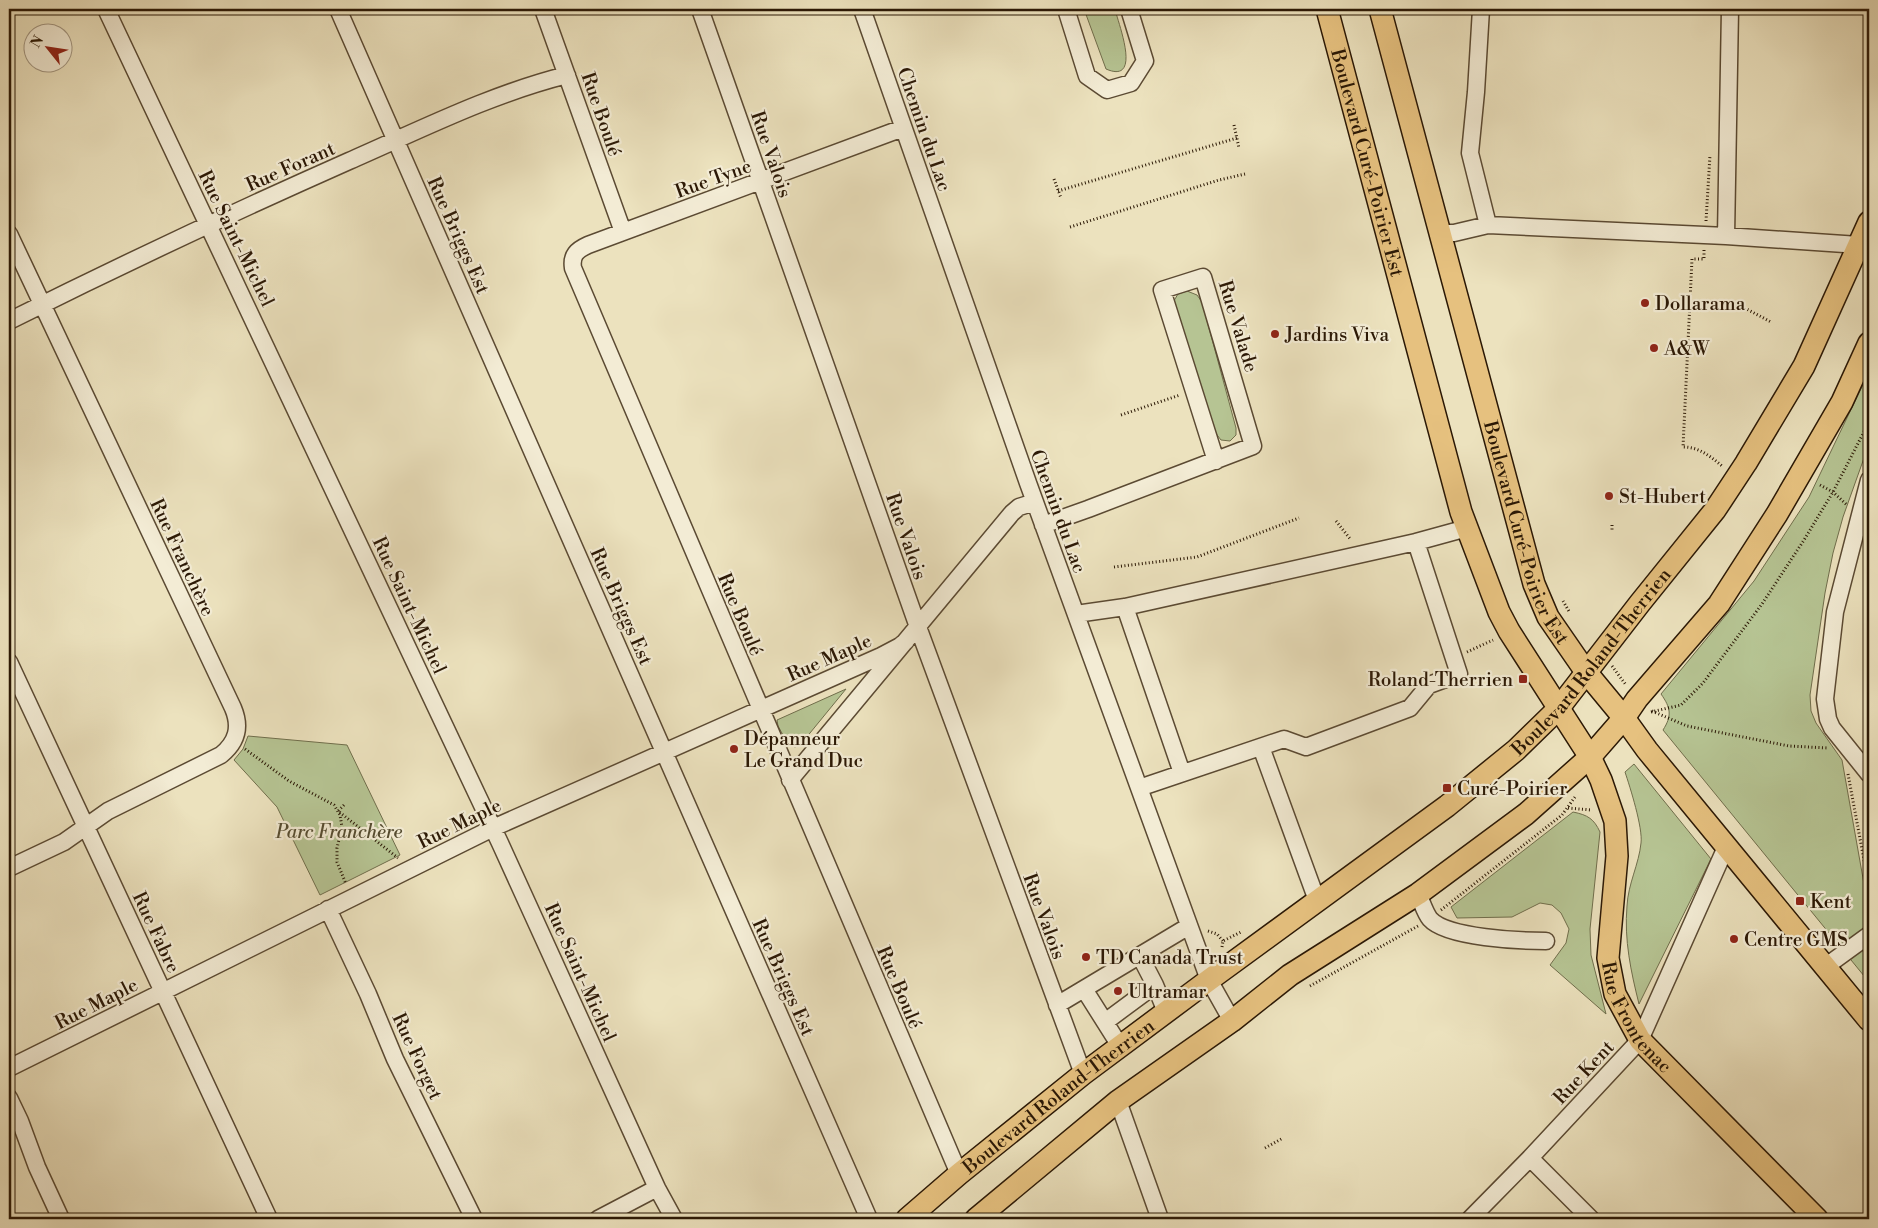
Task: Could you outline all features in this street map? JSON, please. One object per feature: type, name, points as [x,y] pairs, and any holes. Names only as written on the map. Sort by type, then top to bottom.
[{"type":"main road","name":"Boulevard Curé-Poirier Est","points":[[1327,9],[1456,494],[1467,528],[1499,612],[1509,631],[1590,757]]},
{"type":"main road","name":"Boulevard Curé-Poirier Est","points":[[1380,9],[1534,584],[1548,618],[1586,672],[1624,718],[1647,750],[1869,1020]]},
{"type":"main road","name":"Boulevard Roland-Therrien","points":[[907,1219],[1082,1074],[1447,806],[1516,750],[1558,709],[1601,652],[1715,510],[1737,477],[1804,366],[1869,222]]},
{"type":"main road","points":[[976,1219],[1118,1101],[1232,1021],[1290,975],[1418,894],[1526,814],[1590,757],[1624,718],[1645,708],[1719,604],[1777,514],[1832,419],[1869,343]]},
{"type":"main road","name":"Rue Frontenac","points":[[1590,757],[1601,780],[1614,821],[1617,856],[1608,958],[1615,994],[1640,1040],[1817,1219]]},
{"type":"street","name":"Rue Saint-Michel","points":[[106,9],[493,828],[657,1188],[674,1219]]},
{"type":"street","name":"Rue Briggs Est","points":[[338,9],[869,1219]]},
{"type":"street","name":"Rue Boulé","points":[[543,9],[623,232]]},
{"type":"street","name":"Rue Valois","points":[[700,9],[918,627],[1082,1074]]},
{"type":"street","name":"Chemin du Lac","points":[[862,9],[1043,525],[1189,926],[1209,980],[1232,1021]]},
{"type":"street","points":[[1066,9],[1087,76],[1107,90],[1131,83],[1145,61],[1129,9]]},
{"type":"street","points":[[1481,9],[1470,153],[1488,225]]},
{"type":"street","points":[[1726,236],[1730,9]]},
{"type":"street","name":"Rue Forant","points":[[9,321],[209,224],[396,140],[503,95],[567,75]]},
{"type":"street","name":"Rue Tyne","points":[[572,262],[573,256],[580,249],[903,128]]},
{"type":"street","points":[[1439,233],[1454,233],[1488,225],[1726,236],[1859,245]]},
{"type":"street","name":"Rue Franchère","points":[[9,234],[233,708],[237,722],[234,742],[221,755],[108,811],[64,842],[9,868]]},
{"type":"street","name":"Rue Boulé","points":[[572,262],[790,780],[959,1174]]},
{"type":"street","name":"Rue Valade","points":[[1043,525],[1216,461],[1253,446],[1204,277],[1162,290],[1216,461]]},
{"type":"street","points":[[1869,480],[1864,522],[1834,612],[1825,699],[1828,719],[1832,728],[1869,774]]},
{"type":"street","name":"Rue Maple","points":[[790,780],[1012,513],[1019,507],[1035,502]]},
{"type":"street","points":[[1076,614],[1125,607],[1416,542],[1467,528]]},
{"type":"street","points":[[1139,788],[1284,738],[1306,747],[1410,708],[1429,685],[1459,674],[1416,542]]},
{"type":"street","points":[[1125,607],[1182,773]]},
{"type":"street","name":"Rue Maple","points":[[9,1068],[493,828],[892,651],[906,641]]},
{"type":"street","name":"Rue Fabre","points":[[9,662],[269,1219]]},
{"type":"street","points":[[1261,746],[1318,900]]},
{"type":"street","name":"Rue Kent","points":[[1470,1219],[1640,1040],[1726,847]]},
{"type":"street","points":[[1418,894],[1430,919],[1450,930],[1515,942],[1546,941]]},
{"type":"street","name":"Rue Forget","points":[[328,909],[368,994],[395,1059],[474,1219]]},
{"type":"street","points":[[1057,1005],[1189,926]]},
{"type":"street","points":[[1825,967],[1869,935]]},
{"type":"street","points":[[1140,956],[1166,1012]]},
{"type":"street","points":[[1105,1022],[1155,985]]},
{"type":"street","points":[[1084,989],[1120,1046]]},
{"type":"street","points":[[9,1098],[20,1121],[37,1167],[61,1219]]},
{"type":"street","points":[[1118,1101],[1160,1219]]},
{"type":"street","points":[[1530,1158],[1591,1219]]},
{"type":"street","points":[[598,1219],[657,1188]]},
{"type":"path","points":[[1234,125],[1239,148]]},
{"type":"path","points":[[1058,191],[1237,138]]},
{"type":"path","points":[[1710,150],[1704,259],[1692,259],[1683,447],[1694,447],[1711,457],[1737,477]]},
{"type":"path","points":[[1070,227],[1220,180],[1245,174]]},
{"type":"path","points":[[1054,179],[1061,198]]},
{"type":"path","points":[[1690,309],[1741,306],[1771,322]]},
{"type":"path","points":[[1122,415],[1194,391]]},
{"type":"path","points":[[1820,485],[1833,492],[1864,522]]},
{"type":"path","points":[[1114,567],[1197,557],[1299,518]]},
{"type":"path","points":[[1336,521],[1362,554]]},
{"type":"path","points":[[1612,525],[1612,532]]},
{"type":"path","points":[[1559,594],[1573,620]]},
{"type":"path","points":[[1454,659],[1509,631]]},
{"type":"path","points":[[1601,652],[1645,708],[1687,726],[1789,746],[1838,749]]},
{"type":"path","points":[[243,748],[289,781],[329,801],[338,811],[399,858]]},
{"type":"path","points":[[1847,770],[1869,887]]},
{"type":"path","points":[[312,787],[312,794]]},
{"type":"path","points":[[338,811],[344,805]]},
{"type":"path","points":[[338,811],[342,827],[337,848],[337,862],[346,884]]},
{"type":"path","points":[[1266,1148],[1283,1138]]},
{"type":"green space","points":[[1084,9],[1115,9],[1126,50],[1126,61],[1123,68],[1117,72],[1106,69]]},
{"type":"green space","points":[[1187,291],[1197,295],[1202,302],[1236,428],[1236,435],[1230,441],[1221,440],[1214,431],[1172,304],[1178,294]]},
{"type":"green space","points":[[1869,372],[1869,444],[1843,517],[1833,553],[1825,593],[1810,695],[1811,711],[1816,723],[1842,760],[1864,884],[1869,900],[1869,982],[1663,730],[1668,720],[1669,712],[1661,694],[1754,581],[1809,497]]},
{"type":"green space","points":[[846,689],[801,744],[795,747],[788,744],[778,726],[777,720]]},
{"type":"green space","name":"Parc Franchère","points":[[248,736],[347,745],[400,855],[320,895],[277,807],[234,760],[243,749]]},
{"type":"green space","points":[[1634,764],[1711,859],[1639,1004],[1631,968],[1626,931],[1628,898],[1641,843],[1638,818],[1625,772]]},
{"type":"green space","points":[[1573,812],[1590,818],[1600,832],[1590,929],[1591,955],[1606,1014],[1550,965],[1566,943],[1569,929],[1561,913],[1552,905],[1540,903],[1512,917],[1457,918],[1451,907]]},
{"type":"place","name":"Dollarama","points":[[1645,303]]},
{"type":"place","name":"Jardins Viva","points":[[1275,334]]},
{"type":"place","name":"A&W","points":[[1654,348]]},
{"type":"place","name":"St-Hubert","points":[[1609,496]]},
{"type":"place","name":"Roland-Therrien","points":[[1523,679]]},
{"type":"place","name":"Dépanneur Le Grand Duc","points":[[734,749]]},
{"type":"place","name":"Curé-Poirier","points":[[1447,788]]},
{"type":"place","name":"Kent","points":[[1800,901]]},
{"type":"place","name":"Centre GMS","points":[[1734,939]]},
{"type":"place","name":"TD Canada Trust","points":[[1086,957]]},
{"type":"place","name":"Ultramar","points":[[1118,991]]}]
